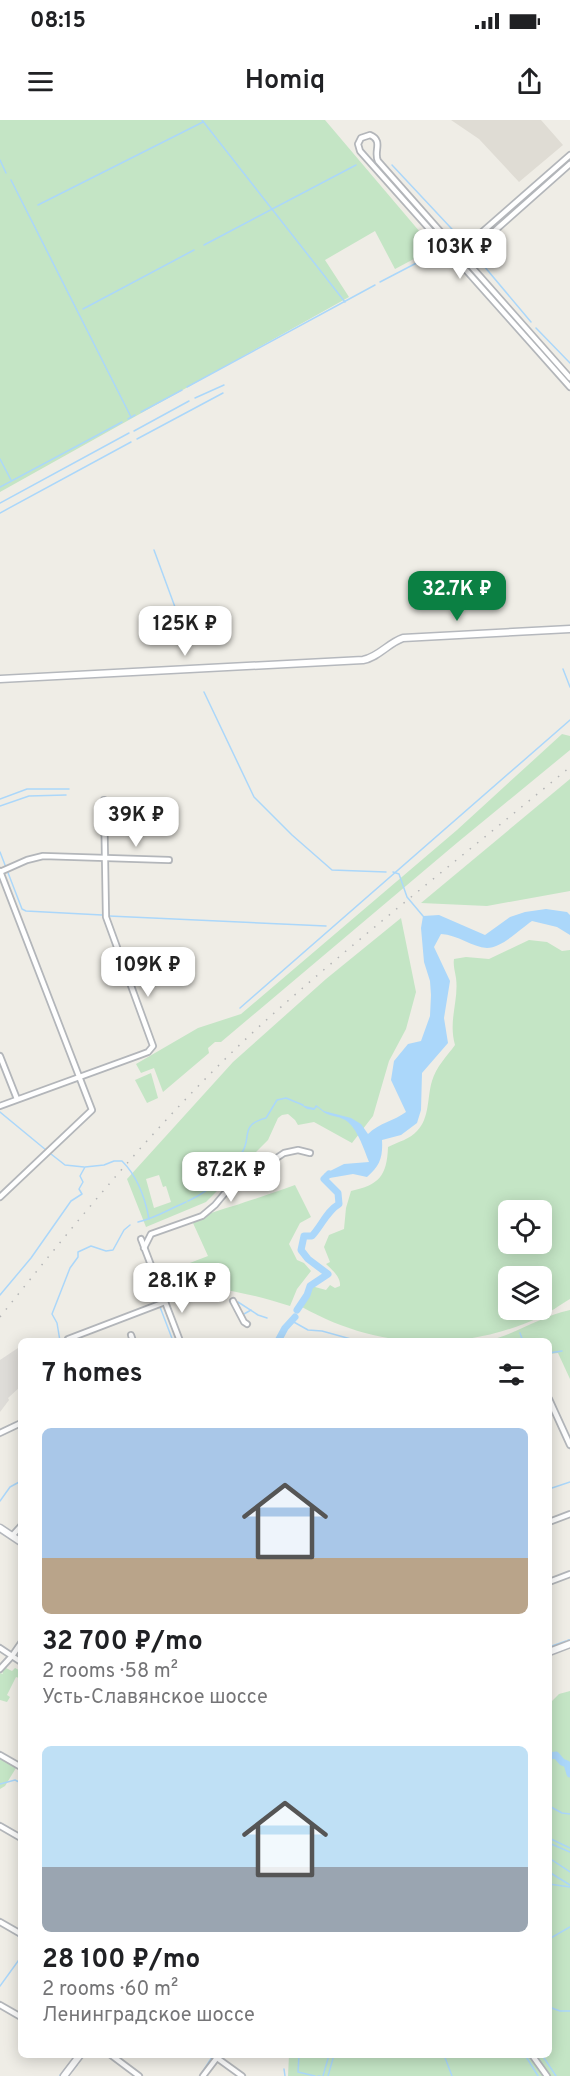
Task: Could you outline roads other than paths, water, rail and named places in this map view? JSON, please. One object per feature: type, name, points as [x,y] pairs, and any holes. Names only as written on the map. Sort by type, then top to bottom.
[{"type":"street","points":[[570,378],[525,332],[454,256],[360,151],[358,144],[361,138],[370,135],[377,140],[375,153],[378,161],[465,258],[525,332],[570,387]]},
{"type":"street","points":[[454,256],[570,155]]},
{"type":"street","points":[[460,262],[570,164]]},
{"type":"street","points":[[507,212],[511,217]]},
{"type":"street","points":[[0,679],[363,660],[376,656],[398,640],[411,637],[570,629]]},
{"type":"street","points":[[0,1106],[148,1052],[153,1046],[106,917],[104,800]]},
{"type":"street","points":[[0,1197],[92,1110],[0,873],[35,858],[169,860]]},
{"type":"street","points":[[0,1056],[17,1099]]},
{"type":"street","points":[[144,1248],[151,1234],[202,1216],[225,1193],[284,1153],[298,1150],[310,1153]]},
{"type":"street","points":[[141,1239],[179,1338]]},
{"type":"street","points":[[233,1300],[247,1324]]},
{"type":"street","points":[[71,1338],[165,1302]]},
{"type":"street","points":[[552,1406],[570,1445]]},
{"type":"street","points":[[552,1421],[557,1419]]},
{"type":"street","points":[[0,1433],[18,1425]]},
{"type":"street","points":[[552,1521],[570,1514]]},
{"type":"street","points":[[0,1528],[18,1540]]},
{"type":"street","points":[[12,1536],[18,1529]]},
{"type":"street","points":[[552,1581],[570,1574]]},
{"type":"street","points":[[552,1651],[570,1644]]},
{"type":"street","points":[[0,1669],[18,1647]]},
{"type":"street","points":[[0,1648],[18,1660]]},
{"type":"street","points":[[0,1755],[18,1765]]},
{"type":"street","points":[[0,1826],[18,1836]]},
{"type":"street","points":[[0,1922],[18,1932]]},
{"type":"street","points":[[0,2005],[18,2015]]},
{"type":"street","points":[[64,2076],[78,2058]]},
{"type":"street","points":[[115,2058],[139,2076]]},
{"type":"street","points":[[203,2076],[215,2058]]},
{"type":"street","points":[[219,2058],[242,2076]]},
{"type":"street","points":[[534,2058],[547,2076]]},
{"type":"water","points":[[546,909],[567,912],[570,915],[570,935],[557,927],[532,921],[505,942],[487,948],[441,934],[434,947],[450,981],[444,1018],[448,1043],[422,1073],[421,1110],[417,1123],[401,1135],[382,1140],[380,1161],[367,1177],[353,1174],[324,1179],[324,1174],[344,1164],[369,1162],[358,1136],[348,1122],[325,1113],[317,1107],[314,1110],[301,1105],[314,1108],[316,1105],[324,1111],[351,1118],[361,1124],[368,1134],[406,1112],[391,1080],[394,1061],[408,1044],[421,1041],[430,1016],[430,981],[424,962],[421,928],[423,916],[439,915],[485,935],[510,917]]},
{"type":"waterway","points":[[202,120],[345,302]]},
{"type":"waterway","points":[[38,205],[203,122]]},
{"type":"waterway","points":[[0,160],[6,173]]},
{"type":"waterway","points":[[204,245],[356,165]]},
{"type":"waterway","points":[[392,165],[465,243]]},
{"type":"waterway","points":[[11,180],[131,417]]},
{"type":"waterway","points":[[468,247],[531,322]]},
{"type":"waterway","points":[[83,309],[194,250]]},
{"type":"waterway","points":[[380,282],[430,256]]},
{"type":"waterway","points":[[187,387],[375,285]]},
{"type":"waterway","points":[[536,328],[570,363]]},
{"type":"waterway","points":[[195,398],[224,385]]},
{"type":"waterway","points":[[141,412],[182,390]]},
{"type":"waterway","points":[[137,439],[223,393]]},
{"type":"waterway","points":[[134,431],[189,401]]},
{"type":"waterway","points":[[128,419],[135,415]]},
{"type":"waterway","points":[[0,487],[122,422]]},
{"type":"waterway","points":[[0,503],[129,433]]},
{"type":"waterway","points":[[0,513],[131,442]]},
{"type":"waterway","points":[[0,459],[11,480]]},
{"type":"waterway","points":[[154,550],[186,637]]},
{"type":"waterway","points":[[563,669],[570,687]]},
{"type":"waterway","points":[[204,692],[254,797],[292,835],[332,870],[386,872]]},
{"type":"waterway","points":[[240,1008],[570,720]]},
{"type":"waterway","points":[[0,799],[27,789],[69,789]]},
{"type":"waterway","points":[[0,806],[29,796],[66,795]]},
{"type":"waterway","points":[[0,852],[22,909],[102,915]]},
{"type":"waterway","points":[[393,872],[399,874],[407,897],[423,916]]},
{"type":"waterway","points":[[109,916],[326,926]]},
{"type":"waterway","points":[[188,1201],[212,1186],[227,1167],[240,1156],[252,1124],[266,1118],[277,1100],[286,1098],[303,1105]]},
{"type":"waterway","points":[[0,1112],[46,1150]]},
{"type":"waterway","points":[[51,1154],[65,1165],[84,1167]]},
{"type":"waterway","points":[[0,1295],[31,1258],[71,1201],[82,1194],[79,1189],[83,1182],[80,1176],[85,1167],[122,1161],[140,1188],[149,1219]]},
{"type":"waterway","points":[[297,1310],[310,1286],[328,1274],[308,1259],[301,1250],[304,1236],[312,1236],[328,1214],[339,1204],[338,1193],[324,1179],[329,1174]]},
{"type":"waterway","points":[[138,1222],[186,1202]]},
{"type":"waterway","points":[[60,1338],[57,1323],[52,1314],[70,1268],[78,1257],[78,1252],[91,1246],[106,1251],[113,1250],[124,1230],[130,1225]]},
{"type":"waterway","points":[[238,1302],[267,1318]]},
{"type":"waterway","points":[[160,1307],[172,1338]]},
{"type":"waterway","points":[[244,1314],[251,1310]]},
{"type":"waterway","points":[[280,1338],[295,1317]]},
{"type":"waterway","points":[[292,1321],[308,1330],[322,1331],[347,1338]]},
{"type":"waterway","points":[[520,1333],[522,1338]]},
{"type":"waterway","points":[[552,1353],[562,1351]]},
{"type":"waterway","points":[[552,1488],[570,1482]]},
{"type":"waterway","points":[[0,1501],[10,1487],[18,1483]]},
{"type":"waterway","points":[[552,1646],[566,1641]]},
{"type":"waterway","points":[[552,1756],[556,1755],[567,1764],[570,1774]]},
{"type":"waterway","points":[[0,1784],[15,1780],[18,1782]]},
{"type":"waterway","points":[[552,1808],[570,1814]]},
{"type":"waterway","points":[[2,1824],[11,1829]]},
{"type":"waterway","points":[[552,1839],[570,1848]]},
{"type":"waterway","points":[[552,1844],[570,1852]]},
{"type":"waterway","points":[[552,1860],[570,1872]]},
{"type":"waterway","points":[[552,1874],[570,1885]]},
{"type":"waterway","points":[[552,1884],[570,1887]]},
{"type":"waterway","points":[[552,1937],[570,1927]]},
{"type":"waterway","points":[[11,1931],[18,1936]]},
{"type":"waterway","points":[[0,1986],[18,1961]]},
{"type":"waterway","points":[[552,2008],[570,2011]]},
{"type":"waterway","points":[[63,2072],[74,2058]]},
{"type":"waterway","points":[[78,2063],[82,2058]]},
{"type":"waterway","points":[[200,2076],[211,2058]]},
{"type":"waterway","points":[[299,2058],[298,2072],[315,2076]]},
{"type":"waterway","points":[[323,2076],[328,2058]]},
{"type":"waterway","points":[[328,2076],[333,2058]]},
{"type":"waterway","points":[[445,2058],[452,2076]]},
{"type":"waterway","points":[[527,2058],[538,2076]]},
{"type":"waterway","points":[[544,2058],[556,2076]]},
{"type":"waterway","points":[[68,2076],[77,2065]]},
{"type":"waterway","points":[[284,2069],[285,2076]]},
{"type":"railway","points":[[0,1317],[126,1165],[227,1057],[338,957],[570,767]]}]
